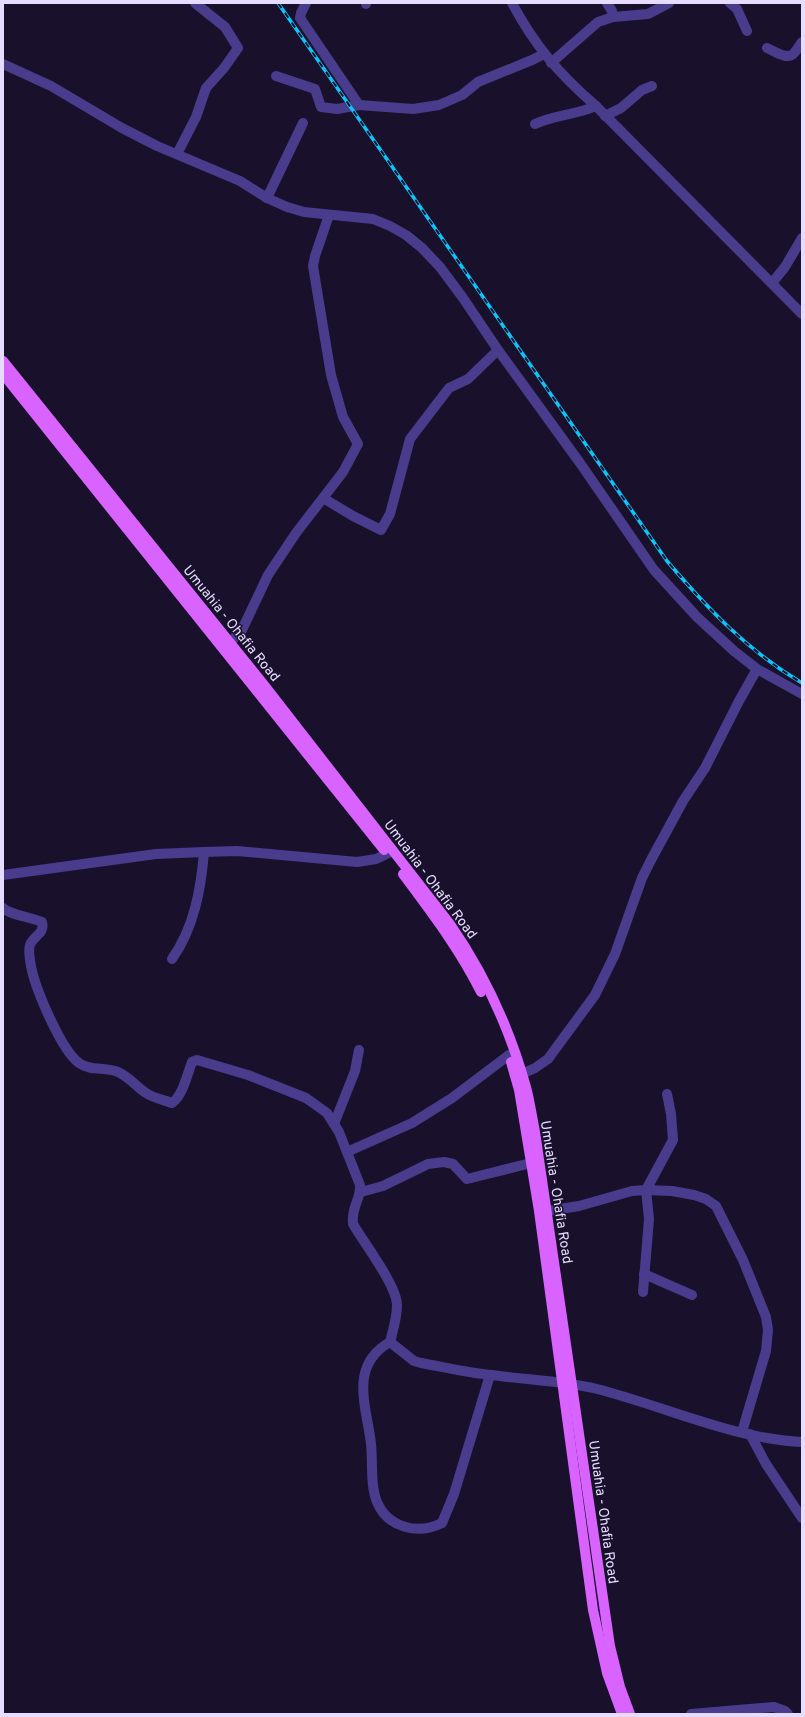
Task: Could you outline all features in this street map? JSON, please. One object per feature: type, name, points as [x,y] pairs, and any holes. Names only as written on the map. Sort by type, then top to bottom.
[{"type":"main road","name":"Umuahia - Ohafia Road","points":[[3,361],[230,642],[390,852],[462,955],[488,1005],[509,1056],[518,1090],[610,1646],[620,1687],[630,1714]]},
{"type":"main road","name":"Umuahia - Ohafia Road","points":[[3,374],[450,924],[466,947],[497,1008],[522,1074],[535,1132],[547,1211],[593,1610],[607,1673],[622,1714]]},
{"type":"street","points":[[177,154],[196,117],[206,88],[224,68],[238,48],[225,28],[195,3]]},
{"type":"street","points":[[306,3],[300,18],[359,105]]},
{"type":"street","points":[[512,3],[551,64],[568,82],[596,106],[802,314]]},
{"type":"street","points":[[607,3],[612,11],[613,17]]},
{"type":"street","points":[[551,64],[598,22],[613,17],[648,14],[669,3]]},
{"type":"street","points":[[730,3],[737,9],[747,31]]},
{"type":"street","points":[[767,48],[786,56],[790,56],[794,54],[802,42]]},
{"type":"street","points":[[276,76],[315,89],[321,107],[337,109],[359,105],[413,109],[439,105],[462,95],[478,82],[544,54]]},
{"type":"street","points":[[3,64],[51,86],[122,128],[240,181],[267,198],[287,207],[304,212],[374,219],[406,235],[422,248],[440,268],[463,298],[498,350],[580,463],[654,570],[697,616],[734,651],[757,669],[802,694]]},
{"type":"street","points":[[605,116],[621,108],[642,90],[652,86]]},
{"type":"street","points":[[535,124],[551,117],[584,111],[596,106]]},
{"type":"street","points":[[267,198],[303,123]]},
{"type":"street","points":[[230,642],[241,632],[268,575],[296,533],[342,472],[358,444],[344,417],[331,375],[313,266],[329,215]]},
{"type":"street","points":[[772,283],[785,267],[802,238]]},
{"type":"street","points":[[323,498],[353,516],[381,530],[390,514],[410,439],[449,388],[468,379],[498,350]]},
{"type":"street","points":[[522,1074],[535,1068],[548,1059],[595,995],[615,954],[645,872],[683,801],[705,768],[757,669]]},
{"type":"street","points":[[3,874],[156,854],[237,851],[357,862],[376,859],[390,852]]},
{"type":"street","points":[[172,958],[185,935],[199,896],[204,852]]},
{"type":"street","points":[[3,908],[7,912],[24,915],[42,922],[43,927],[41,933],[30,944],[29,949],[31,967],[41,996],[64,1047],[79,1064],[90,1068],[108,1069],[118,1072],[147,1094],[172,1103],[176,1100],[181,1091],[192,1062],[197,1060],[248,1075],[306,1098],[327,1113],[339,1132],[360,1185],[361,1192],[352,1215],[353,1224],[392,1289],[397,1304],[396,1321],[390,1342],[380,1348],[373,1356],[365,1374],[363,1386],[377,1502],[392,1520],[404,1528],[414,1529],[437,1526],[442,1523],[454,1494],[490,1375]]},
{"type":"street","points":[[334,1124],[355,1071],[359,1050]]},
{"type":"street","points":[[347,1152],[412,1122],[452,1098],[509,1056]]},
{"type":"street","points":[[643,1292],[649,1219],[646,1190],[672,1140],[671,1114],[667,1094]]},
{"type":"street","points":[[361,1192],[383,1186],[428,1164],[444,1162],[453,1164],[467,1179],[531,1164]]},
{"type":"street","points":[[547,1211],[579,1206],[632,1191],[646,1190],[672,1191],[694,1195],[706,1199],[716,1206],[743,1260],[766,1316],[768,1330],[766,1352],[746,1433],[802,1518]]},
{"type":"street","points":[[644,1274],[692,1295]]},
{"type":"street","points":[[390,1342],[414,1361],[421,1363],[490,1375],[567,1383],[644,1402],[746,1433],[783,1441],[802,1442]]},
{"type":"street","points":[[691,1714],[774,1707],[785,1711],[788,1714]]},
{"type":"railway","points":[[278,3],[667,561],[713,612],[746,643],[782,671],[802,683]]}]
